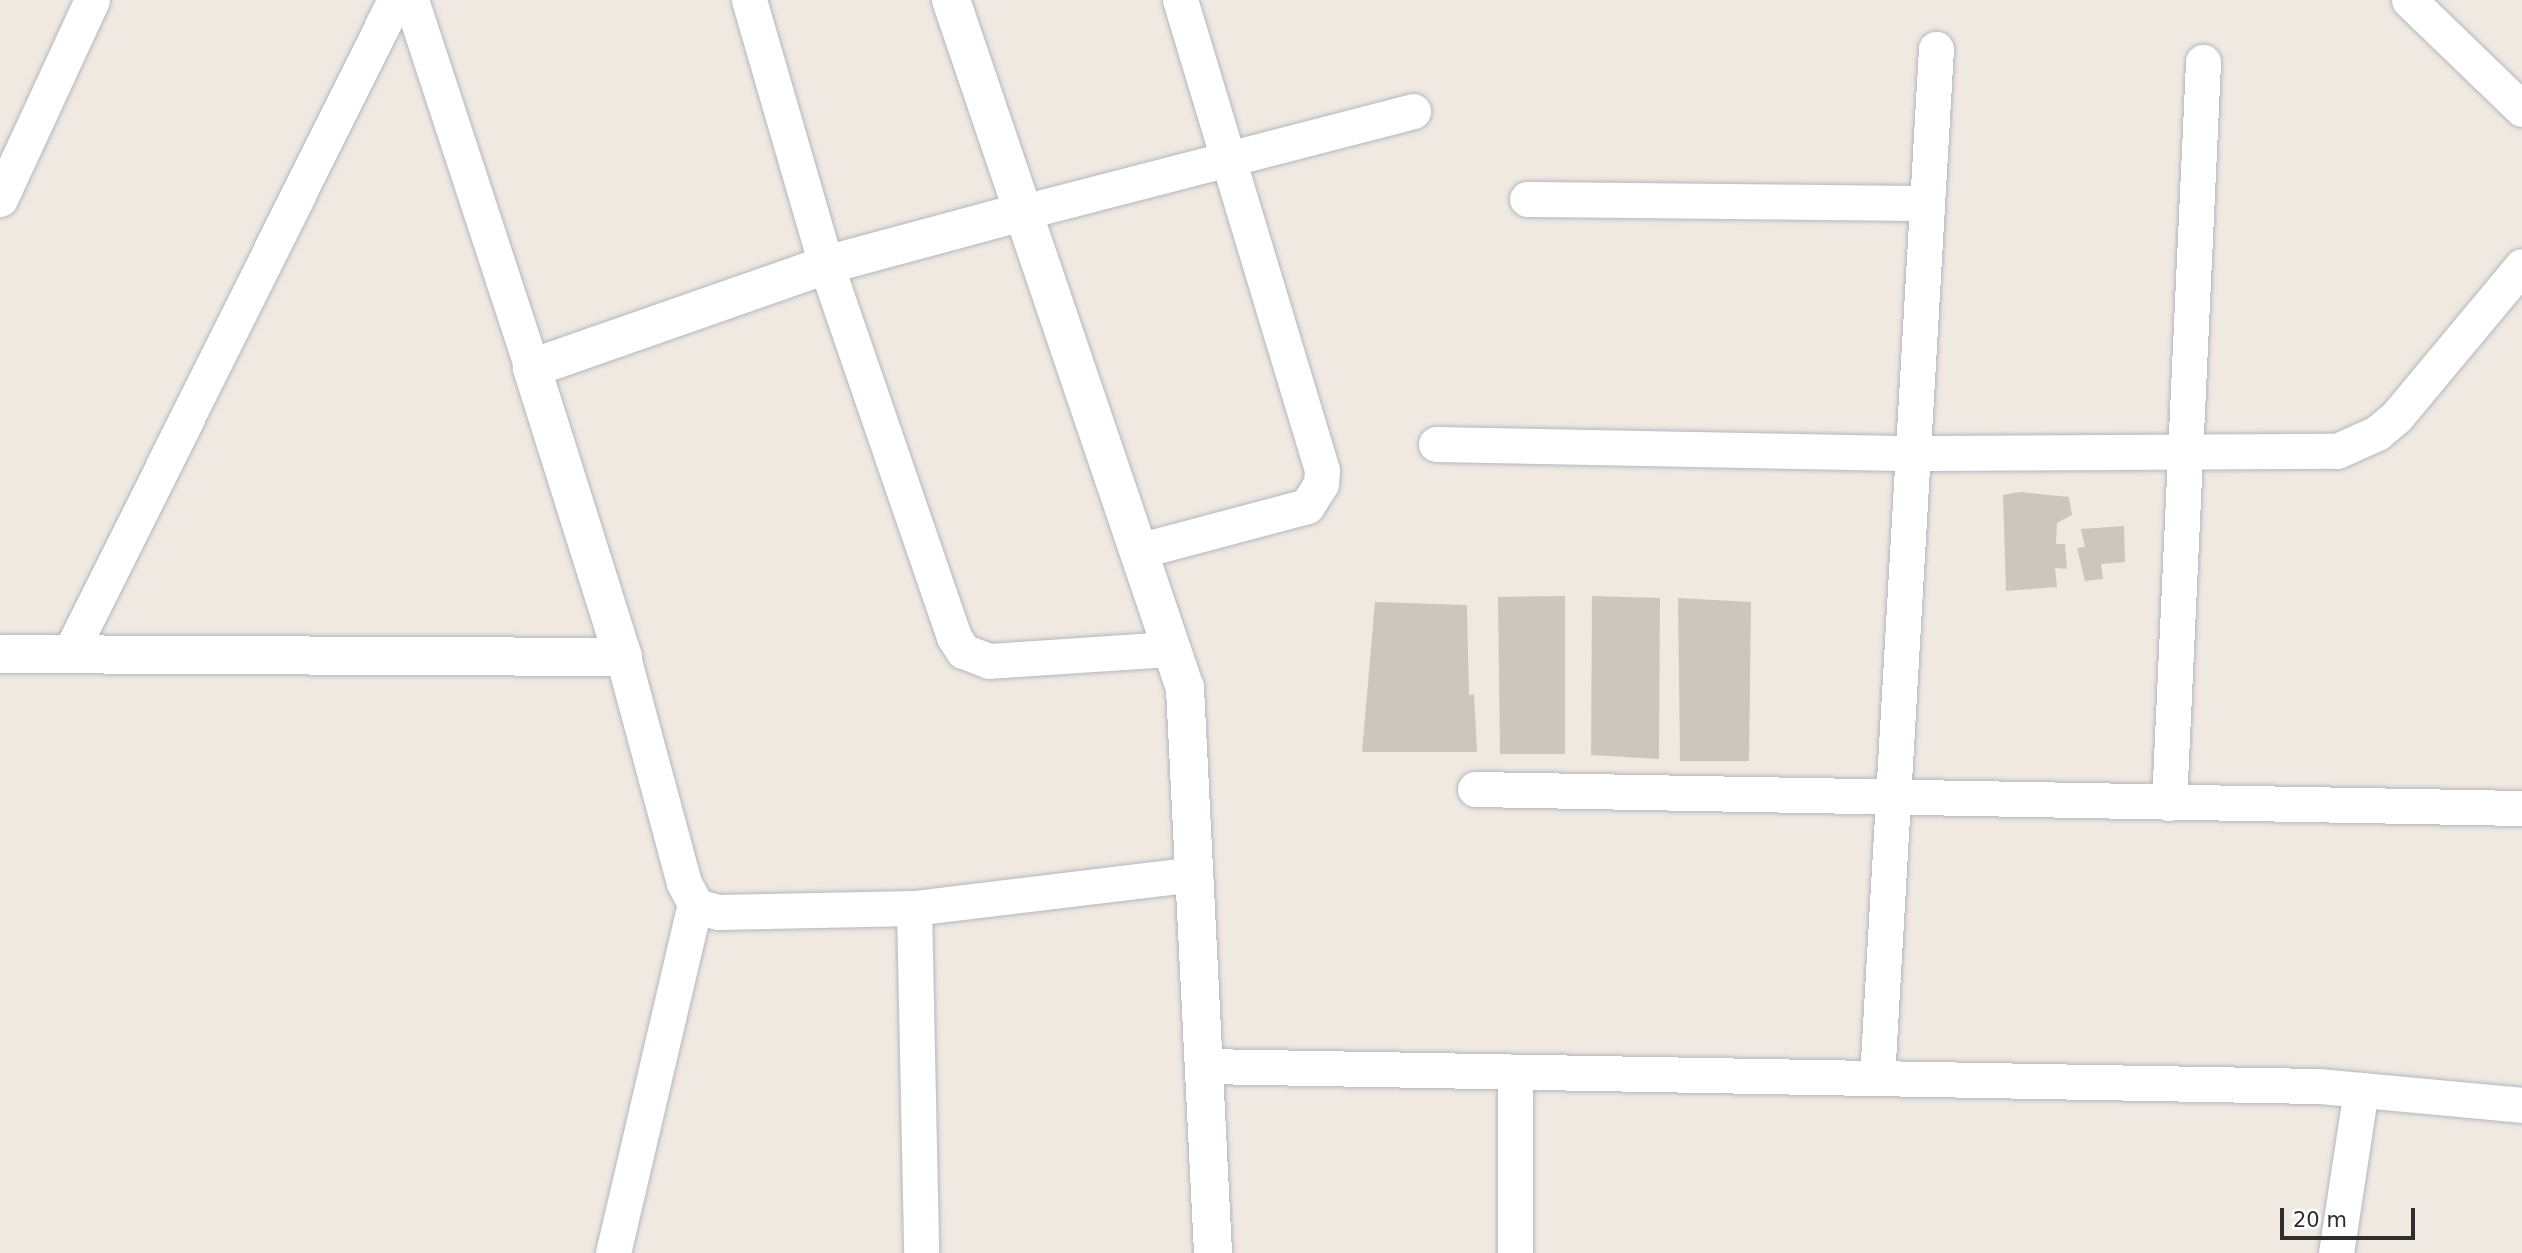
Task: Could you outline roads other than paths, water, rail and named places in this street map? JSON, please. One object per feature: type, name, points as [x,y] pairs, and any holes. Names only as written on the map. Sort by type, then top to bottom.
[{"type":"street","points":[[0,198],[92,0]]},
{"type":"street","points":[[71,651],[395,0]]},
{"type":"street","points":[[411,0],[533,368],[623,657],[684,883],[695,904],[613,1253]]},
{"type":"street","points":[[749,0],[826,265],[954,637],[963,651],[989,662],[1171,649]]},
{"type":"street","points":[[951,0],[1185,688],[1213,1253]]},
{"type":"street","points":[[1138,551],[1307,506],[1321,484],[1322,470],[1180,0]]},
{"type":"street","points":[[2409,0],[2522,110]]},
{"type":"street","points":[[1877,1078],[1936,49]]},
{"type":"street","points":[[2169,803],[2188,454],[2203,62]]},
{"type":"street","points":[[533,368],[826,265],[1413,111]]},
{"type":"street","points":[[1527,199],[1927,203]]},
{"type":"street","points":[[1436,444],[1913,453],[2320,453],[2368,438],[2397,416],[2522,266]]},
{"type":"street","points":[[0,654],[71,651],[623,657]]},
{"type":"street","points":[[1475,789],[1893,800],[2522,808]]},
{"type":"street","points":[[695,904],[718,912],[914,908],[1194,874]]},
{"type":"street","points":[[914,908],[920,1253]]},
{"type":"street","points":[[1204,1066],[2361,1090],[2522,1105]]},
{"type":"street","points":[[1515,1072],[1515,1253]]},
{"type":"street","points":[[2336,1253],[2361,1090]]}]
